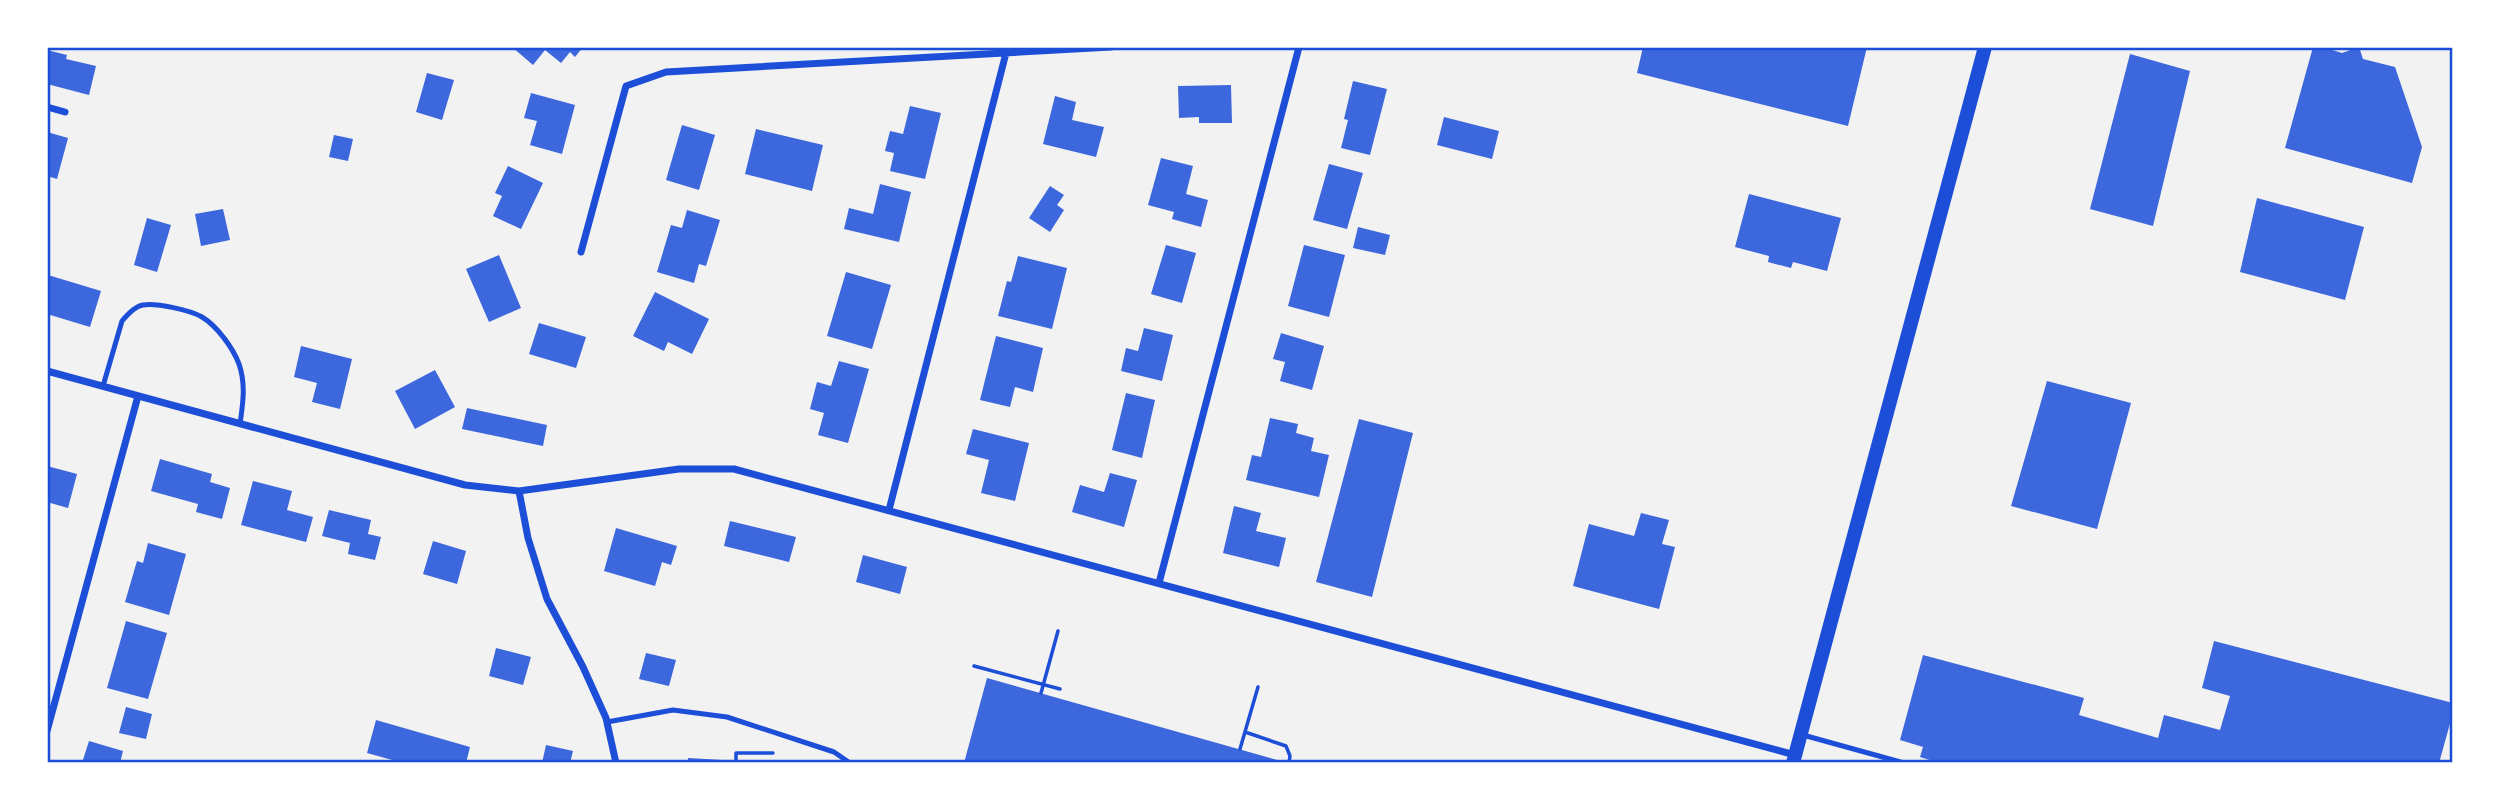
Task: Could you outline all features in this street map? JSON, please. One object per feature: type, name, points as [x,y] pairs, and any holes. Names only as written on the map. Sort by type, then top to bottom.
[{"type":"main road","points":[[1794,759],[1984,47]]},
{"type":"street","points":[[581,252],[626,86],[666,72],[1111,47]]},
{"type":"street","points":[[1159,583],[1299,47]]},
{"type":"street","points":[[889,510],[1006,53]]},
{"type":"street","points":[[47,107],[65,113]]},
{"type":"street","points":[[47,371],[466,485],[519,491],[679,468],[734,470],[1159,583],[1794,759]]},
{"type":"street","points":[[47,731],[138,396]]},
{"type":"street","points":[[519,491],[528,538],[547,599],[583,667],[607,722],[616,763]]},
{"type":"lane","points":[[103,386],[122,321],[128,313],[142,305],[172,307],[202,317],[208,322],[238,362],[244,392],[240,424]]},
{"type":"lane","points":[[607,722],[673,710],[727,717],[834,752],[850,763]]},
{"type":"lane","points":[[1800,734],[1904,763]]},
{"type":"path","points":[[1041,693],[1058,631]]},
{"type":"path","points":[[974,666],[1060,689]]},
{"type":"path","points":[[1240,749],[1258,687]]},
{"type":"path","points":[[1245,732],[1286,746],[1290,756],[1289,763]]},
{"type":"path","points":[[736,763],[736,753],[773,753]]},
{"type":"building","points":[[512,47],[583,47],[575,57],[570,52],[561,63],[545,50],[533,65]]},
{"type":"building","points":[[1643,47],[1867,47],[1848,126],[1637,73]]},
{"type":"building","points":[[2313,47],[2342,53],[2359,47],[2363,59],[2395,67],[2422,147],[2412,183],[2285,148]]},
{"type":"building","points":[[47,50],[67,55],[66,59],[96,66],[89,95],[47,84]]},
{"type":"building","points":[[2130,54],[2190,71],[2153,226],[2090,209]]},
{"type":"building","points":[[427,73],[454,80],[442,120],[416,112]]},
{"type":"building","points":[[1353,81],[1387,89],[1370,155],[1341,148],[1348,120],[1344,119]]},
{"type":"building","points":[[1231,85],[1232,123],[1199,123],[1199,117],[1179,118],[1178,86]]},
{"type":"building","points":[[531,93],[575,105],[562,154],[530,145],[537,121],[524,118]]},
{"type":"building","points":[[1055,96],[1076,102],[1072,120],[1104,127],[1096,157],[1043,144]]},
{"type":"building","points":[[910,106],[941,113],[925,179],[890,171],[894,153],[885,151],[890,131],[903,134]]},
{"type":"building","points":[[1444,117],[1499,131],[1492,159],[1437,145]]},
{"type":"building","points":[[682,125],[715,135],[699,190],[666,180]]},
{"type":"building","points":[[756,129],[823,145],[812,191],[745,174]]},
{"type":"building","points":[[47,132],[68,138],[57,179],[47,176]]},
{"type":"building","points":[[334,135],[353,139],[348,161],[329,157]]},
{"type":"building","points":[[1161,158],[1193,166],[1186,194],[1208,200],[1201,227],[1172,219],[1174,212],[1148,205]]},
{"type":"building","points":[[1329,164],[1363,173],[1347,229],[1313,220]]},
{"type":"building","points":[[508,166],[543,183],[521,229],[493,216],[502,196],[495,193]]},
{"type":"building","points":[[880,184],[911,192],[899,242],[844,229],[849,208],[873,214]]},
{"type":"building","points":[[1050,186],[1064,195],[1057,205],[1064,210],[1050,232],[1029,218]]},
{"type":"building","points":[[1749,194],[1841,218],[1827,271],[1793,262],[1791,268],[1768,262],[1769,256],[1735,247]]},
{"type":"building","points":[[2257,198],[2364,227],[2345,300],[2240,272]]},
{"type":"building","points":[[223,209],[230,240],[201,246],[195,214]]},
{"type":"building","points":[[687,210],[720,220],[706,266],[699,264],[694,283],[657,272],[671,225],[682,228]]},
{"type":"building","points":[[147,218],[171,225],[157,272],[134,265]]},
{"type":"building","points":[[1358,227],[1390,235],[1385,255],[1353,248]]},
{"type":"building","points":[[1166,245],[1196,253],[1182,303],[1151,294]]},
{"type":"building","points":[[1304,245],[1345,255],[1329,317],[1288,306]]},
{"type":"building","points":[[499,255],[521,308],[489,322],[466,269]]},
{"type":"building","points":[[1018,256],[1067,268],[1052,329],[998,316],[1007,281],[1011,282]]},
{"type":"building","points":[[846,272],[891,285],[872,349],[827,336]]},
{"type":"building","points":[[48,275],[101,291],[90,327],[47,314]]},
{"type":"building","points":[[655,292],[709,319],[692,354],[668,342],[664,351],[633,336]]},
{"type":"building","points":[[539,323],[586,337],[576,368],[529,354]]},
{"type":"building","points":[[1144,328],[1173,335],[1162,381],[1121,371],[1126,348],[1138,351]]},
{"type":"building","points":[[1281,333],[1324,346],[1312,390],[1280,381],[1285,362],[1273,359]]},
{"type":"building","points":[[996,336],[1043,348],[1033,392],[1015,387],[1010,407],[980,400]]},
{"type":"building","points":[[301,346],[352,359],[340,409],[312,402],[317,383],[294,377]]},
{"type":"building","points":[[839,361],[869,369],[848,443],[818,435],[824,413],[810,409],[817,382],[831,386]]},
{"type":"building","points":[[435,370],[455,407],[415,429],[395,391]]},
{"type":"building","points":[[2047,381],[2131,403],[2097,529],[2011,506]]},
{"type":"building","points":[[1126,393],[1155,400],[1142,458],[1112,450]]},
{"type":"building","points":[[467,408],[547,425],[543,446],[462,429]]},
{"type":"building","points":[[1270,418],[1298,424],[1296,433],[1314,438],[1311,451],[1329,455],[1319,497],[1246,480],[1252,455],[1261,457]]},
{"type":"building","points":[[1359,419],[1413,433],[1372,597],[1316,582]]},
{"type":"building","points":[[973,429],[1029,443],[1015,501],[981,493],[989,460],[966,454]]},
{"type":"building","points":[[160,459],[212,474],[210,482],[230,488],[222,519],[196,512],[198,504],[151,491]]},
{"type":"building","points":[[47,466],[77,474],[68,508],[47,502]]},
{"type":"building","points":[[1110,473],[1137,480],[1124,527],[1072,512],[1080,485],[1104,492]]},
{"type":"building","points":[[253,481],[292,491],[287,510],[313,517],[306,542],[241,525]]},
{"type":"building","points":[[1234,506],[1261,513],[1256,531],[1286,538],[1279,567],[1223,553]]},
{"type":"building","points":[[329,510],[371,520],[368,534],[381,537],[375,560],[348,554],[350,543],[322,536]]},
{"type":"building","points":[[1641,513],[1669,520],[1662,544],[1675,547],[1659,609],[1573,586],[1589,524],[1634,536]]},
{"type":"building","points":[[730,521],[796,537],[789,562],[724,546]]},
{"type":"building","points":[[616,528],[677,546],[671,565],[662,562],[655,586],[604,571]]},
{"type":"building","points":[[433,541],[466,551],[457,584],[423,574]]},
{"type":"building","points":[[148,543],[186,554],[169,615],[125,602],[137,561],[143,563]]},
{"type":"building","points":[[863,555],[907,567],[900,594],[856,582]]},
{"type":"building","points":[[126,621],[167,633],[148,699],[107,688]]},
{"type":"building","points":[[2214,641],[2453,703],[2453,713],[2439,763],[1939,763],[1920,757],[1923,747],[1900,740],[1923,655],[2084,698],[2079,715],[2158,738],[2164,715],[2220,730],[2230,696],[2202,688]]},
{"type":"building","points":[[496,648],[531,657],[523,685],[489,676]]},
{"type":"building","points":[[646,653],[676,660],[669,686],[639,679]]},
{"type":"building","points":[[987,678],[1284,762],[1284,763],[964,763]]},
{"type":"building","points":[[126,707],[152,714],[146,739],[119,733]]},
{"type":"building","points":[[376,720],[470,747],[466,763],[403,763],[367,753]]},
{"type":"building","points":[[89,741],[123,751],[120,763],[82,763]]},
{"type":"building","points":[[546,745],[573,751],[570,763],[542,763]]},
{"type":"building","points":[[688,758],[723,760],[723,763],[688,763]]}]
